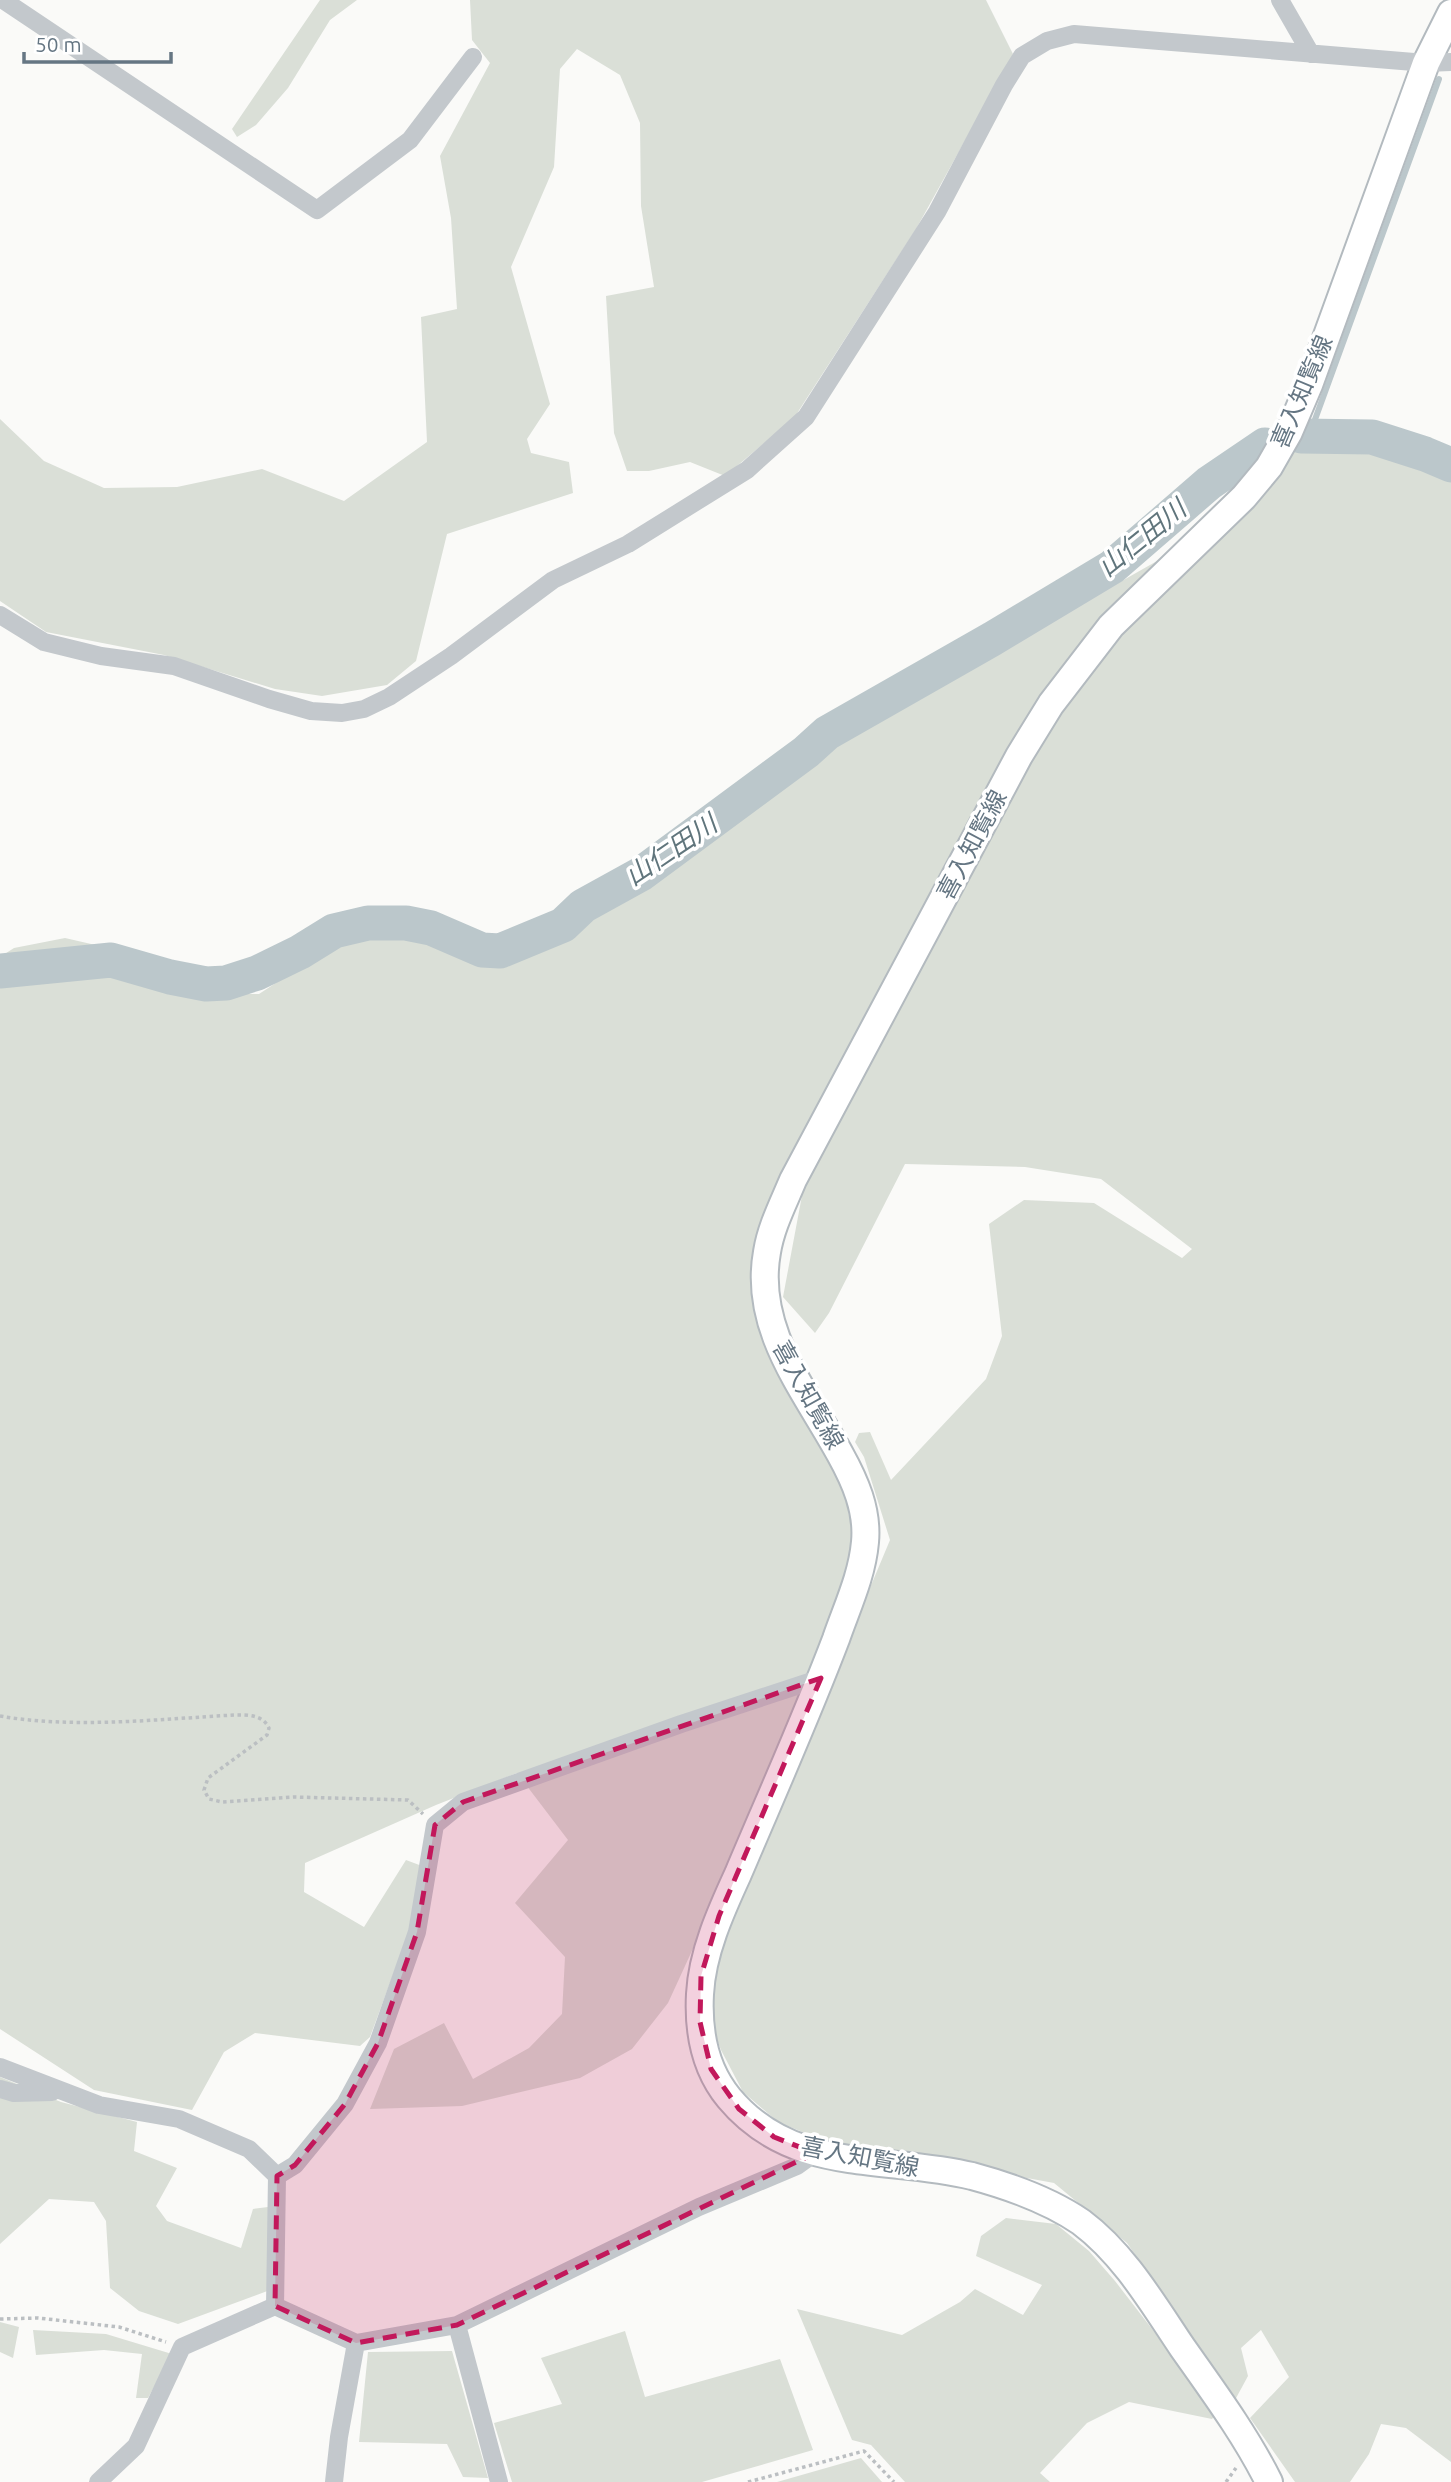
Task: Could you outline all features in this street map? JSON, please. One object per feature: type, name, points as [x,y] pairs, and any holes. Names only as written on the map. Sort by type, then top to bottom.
[{"type":"main road","name":"喜入知覧線","points":[[1269,2482],[1251,2446],[1135,2278],[1083,2224],[1051,2204],[969,2175],[815,2153],[774,2137],[738,2109],[722,2090],[710,2068],[703,2045],[699,1999],[701,1976],[719,1916],[821,1678],[861,1570],[866,1538],[863,1508],[856,1482],[785,1360],[770,1323],[764,1287],[767,1253],[775,1223],[793,1180],[1019,756],[1051,704],[1111,626],[1244,497],[1269,467],[1289,432],[1439,62],[1451,13]]},
{"type":"street","points":[[2,0],[317,210],[410,140],[474,57]]},
{"type":"street","points":[[1280,0],[1311,54]]},
{"type":"street","points":[[0,615],[44,642],[100,656],[174,666],[269,699],[311,710],[342,713],[365,709],[390,697],[451,656],[553,580],[628,544],[747,470],[806,417],[937,212],[1022,56],[1047,41],[1074,34],[1439,62]]},
{"type":"street","points":[[277,2176],[295,2165],[345,2104],[379,2043],[417,1933],[435,1825],[463,1802],[681,1724],[821,1678]]},
{"type":"street","points":[[0,2067],[99,2105],[179,2119],[249,2150],[277,2176],[275,2306]]},
{"type":"street","points":[[0,2089],[14,2092],[62,2092]]},
{"type":"street","points":[[98,2482],[136,2446],[182,2347],[275,2306],[356,2343],[457,2325],[725,2195],[797,2166],[815,2153]]},
{"type":"street","points":[[457,2325],[499,2482]]},
{"type":"street","points":[[334,2482],[356,2343]]},
{"type":"path","points":[[0,1716],[23,1720],[117,1721],[234,1715],[263,1718],[269,1728],[267,1735],[208,1778],[204,1790],[209,1799],[222,1802],[293,1797],[408,1800],[435,1825]]},
{"type":"path","points":[[0,2319],[38,2318],[119,2326],[182,2347]]},
{"type":"path","points":[[748,2482],[864,2451],[894,2482]]},
{"type":"highlighted area","points":[[821,1678],[719,1916],[701,1976],[700,2022],[711,2069],[739,2109],[774,2137],[815,2153],[457,2325],[356,2343],[275,2306],[277,2176],[295,2165],[345,2104],[378,2043],[417,1932],[435,1825],[463,1802]]},
{"type":"shaded area","points":[[320,0],[357,0],[330,20],[288,88],[256,125],[237,137],[232,129]]},
{"type":"shaded area","points":[[470,0],[986,0],[1013,54],[916,229],[794,418],[725,476],[690,462],[649,471],[627,471],[614,433],[606,296],[654,287],[641,206],[640,123],[620,75],[577,49],[560,69],[554,167],[511,267],[550,404],[527,439],[531,453],[569,462],[573,493],[447,534],[416,661],[387,685],[322,696],[275,689],[164,655],[46,632],[0,601],[0,419],[44,461],[104,488],[177,487],[262,469],[344,501],[427,442],[421,317],[457,309],[451,218],[440,156],[490,63],[472,40]]},
{"type":"shaded area","points":[[1336,441],[1400,459],[1451,478],[1451,2462],[1406,2428],[1381,2424],[1369,2454],[1350,2482],[1295,2482],[1250,2418],[1289,2377],[1261,2330],[1241,2348],[1248,2376],[1235,2400],[1127,2243],[1054,2183],[822,2140],[778,2122],[743,2092],[721,2050],[709,2019],[712,1983],[734,1913],[890,1540],[864,1457],[855,1442],[859,1433],[870,1432],[891,1480],[986,1379],[1002,1336],[989,1224],[1024,1200],[1094,1203],[1182,1258],[1192,1249],[1101,1179],[1025,1167],[905,1164],[829,1313],[815,1333],[783,1297],[806,1174],[756,1245],[849,1497],[855,1554],[752,1820],[668,2003],[632,2049],[580,2078],[462,2106],[370,2109],[394,2049],[444,2023],[473,2079],[529,2048],[562,2014],[565,1957],[515,1903],[568,1840],[517,1773],[436,1805],[305,1863],[304,1892],[364,1927],[406,1860],[422,1866],[411,1926],[370,2037],[360,2046],[255,2033],[224,2052],[192,2110],[94,2090],[0,2029],[0,957],[14,948],[65,938],[187,966],[236,994],[259,994],[355,931],[408,931],[491,962],[570,934],[682,858],[824,750],[1254,506],[1293,444]]},
{"type":"shaded area","points":[[0,2077],[61,2102],[137,2122],[134,2151],[177,2168],[156,2206],[167,2221],[241,2248],[253,2209],[268,2207],[270,2290],[178,2324],[139,2311],[110,2288],[106,2221],[94,2202],[49,2199],[0,2244]]},
{"type":"shaded area","points":[[1006,2218],[1056,2224],[1089,2251],[1217,2413],[1212,2419],[1129,2402],[1087,2423],[1040,2473],[1050,2482],[905,2482],[871,2445],[852,2440],[797,2309],[902,2335],[960,2302],[975,2289],[1023,2315],[1042,2285],[976,2256],[981,2236]]},
{"type":"shaded area","points":[[0,2322],[19,2327],[13,2358],[0,2352]]},
{"type":"shaded area","points":[[33,2330],[106,2334],[172,2354],[148,2398],[136,2398],[142,2354],[104,2350],[36,2355]]},
{"type":"shaded area","points":[[625,2331],[645,2397],[780,2359],[813,2450],[702,2482],[512,2482],[494,2423],[562,2404],[541,2358]]},
{"type":"shaded area","points":[[452,2351],[488,2478],[463,2477],[447,2444],[359,2442],[368,2352]]},
{"type":"shaded area","points":[[861,2458],[882,2482],[777,2482]]},
{"type":"waterway","points":[[1309,436],[1439,79]]},
{"type":"waterway","name":"山仁田川","points":[[1301,436],[1372,437],[1451,465]]},
{"type":"waterway","name":"山仁田川","points":[[0,971],[111,960],[170,977],[206,984],[226,983],[257,973],[300,952],[334,931],[368,923],[406,923],[431,928],[482,950],[500,951],[563,925],[583,906],[641,874],[806,752],[827,733],[1112,567],[1209,483],[1265,445]]}]
